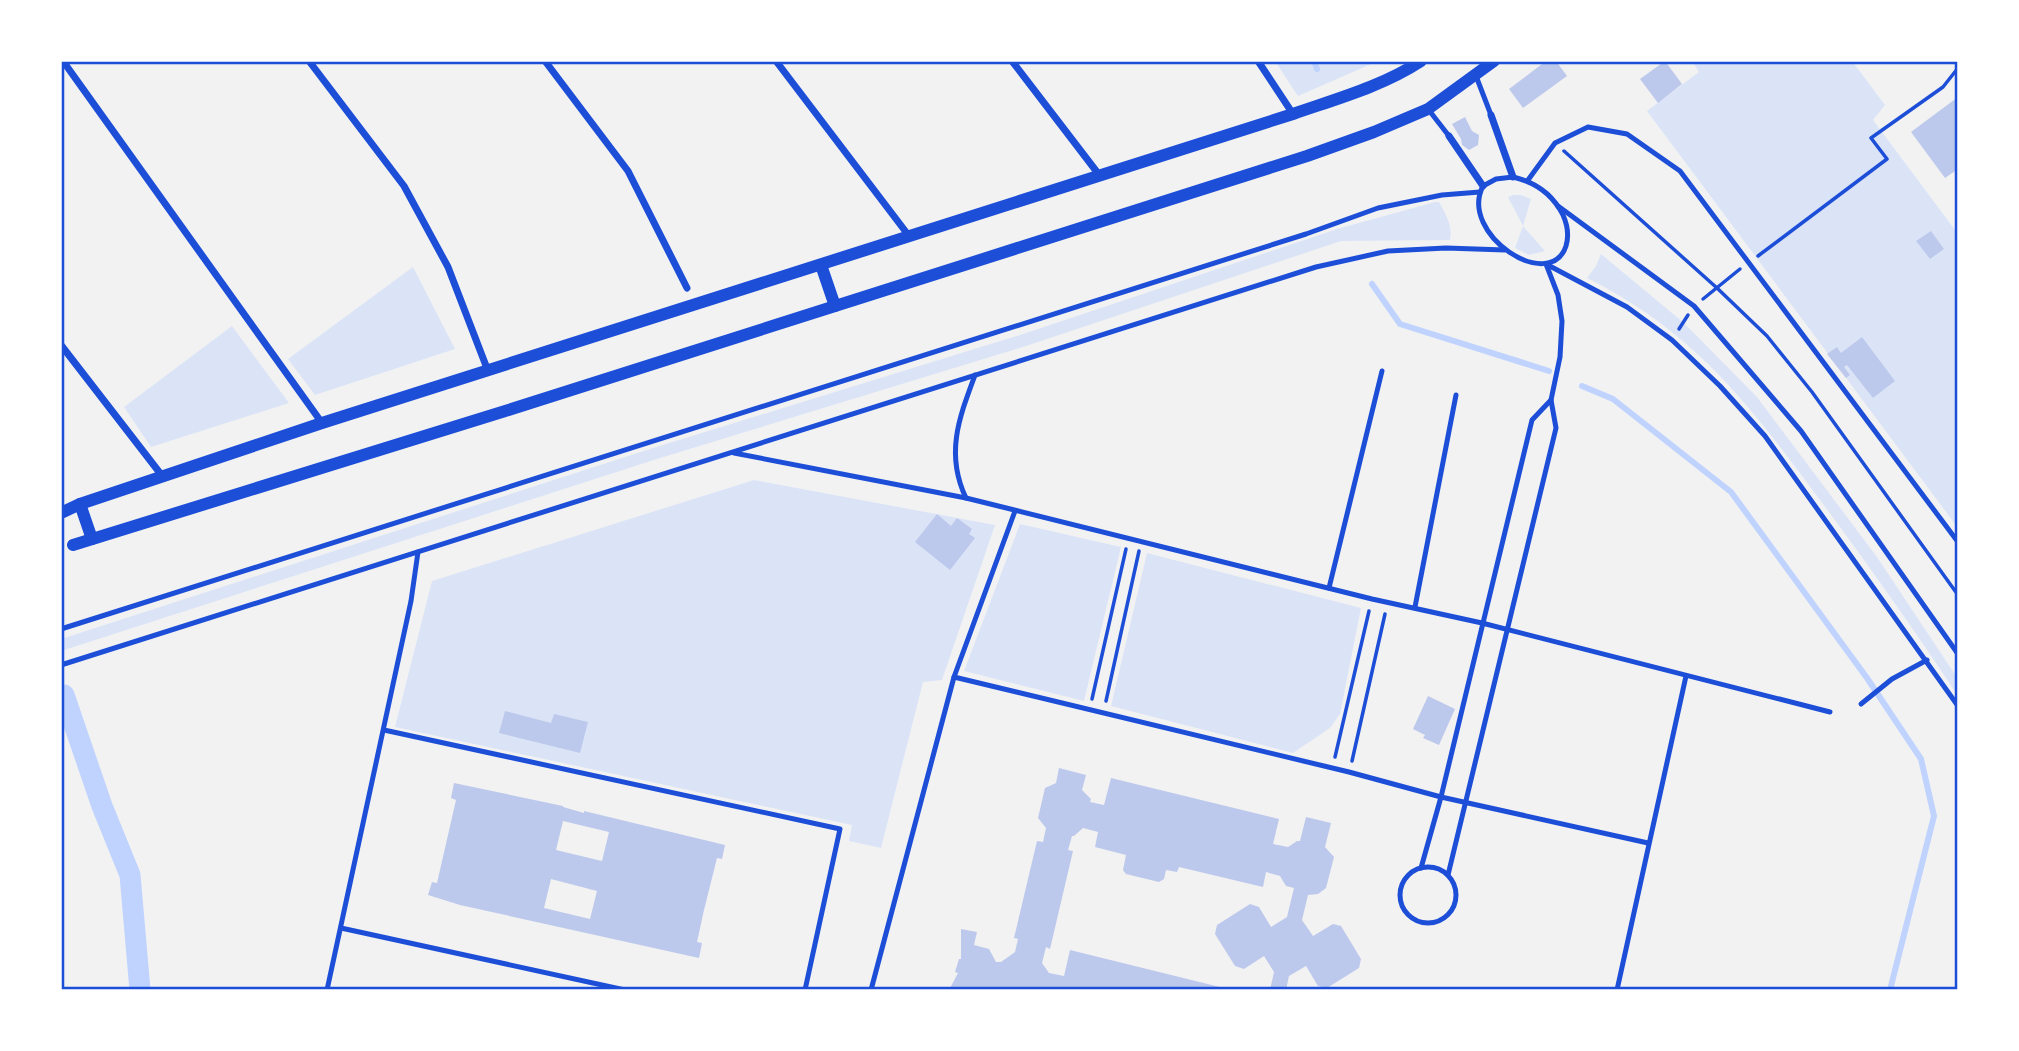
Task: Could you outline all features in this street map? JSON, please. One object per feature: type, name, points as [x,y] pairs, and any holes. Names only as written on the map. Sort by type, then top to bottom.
[{"type":"street","points":[[63,61],[322,423]]},
{"type":"street","points":[[309,61],[404,186],[448,267],[488,371]]},
{"type":"street","points":[[545,61],[628,171],[687,288]]},
{"type":"street","points":[[776,61],[909,236]]},
{"type":"street","points":[[1012,61],[1100,176]]},
{"type":"street","points":[[1258,61],[1293,114]]},
{"type":"street","points":[[62,513],[80,504],[322,423],[1293,114],[1358,91],[1408,70],[1421,61]]},
{"type":"street","points":[[67,547],[1307,156],[1374,132],[1428,108],[1494,61]]},
{"type":"street","points":[[1491,115],[1513,177]]},
{"type":"street","points":[[1449,136],[1481,189]]},
{"type":"street","points":[[821,265],[835,306]]},
{"type":"street","points":[[61,345],[163,477]]},
{"type":"street","points":[[80,504],[92,539]]},
{"type":"lane","points":[[1476,74],[1491,115]]},
{"type":"lane","points":[[1428,108],[1449,136]]},
{"type":"lane","points":[[1528,180],[1555,143],[1588,128],[1628,134],[1680,171],[1958,542]]},
{"type":"lane","points":[[61,629],[1293,238],[1378,208],[1481,189],[1496,179],[1513,177],[1528,180],[1544,191],[1558,205],[1694,306],[1801,431],[1958,654]]},
{"type":"lane","points":[[1481,189],[1478,206],[1482,222],[1494,240],[1505,250],[1519,258],[1546,264],[1627,307],[1672,340],[1720,386],[1765,436],[1958,706]]},
{"type":"lane","points":[[1546,264],[1563,254],[1567,244],[1568,232],[1558,205]]},
{"type":"lane","points":[[61,665],[1316,267],[1388,251],[1446,248],[1505,250]]},
{"type":"lane","points":[[1448,875],[1556,428],[1551,400],[1560,357],[1562,321],[1558,295],[1546,264]]},
{"type":"lane","points":[[1329,588],[1381,371]]},
{"type":"lane","points":[[967,498],[961,488],[954,456],[959,418],[975,375]]},
{"type":"lane","points":[[1415,607],[1456,395]]},
{"type":"lane","points":[[1421,868],[1441,797],[1532,420],[1551,400]]},
{"type":"lane","points":[[730,452],[967,498],[1371,599],[1482,623],[1830,712]]},
{"type":"lane","points":[[871,990],[954,677],[1015,511]]},
{"type":"lane","points":[[1950,532],[1958,534]]},
{"type":"lane","points":[[327,990],[411,601],[418,552]]},
{"type":"lane","points":[[1861,704],[1892,679],[1927,660]]},
{"type":"lane","points":[[1617,990],[1686,676]]},
{"type":"lane","points":[[954,677],[1349,772],[1441,797],[1648,843]]},
{"type":"lane","points":[[384,730],[840,829],[805,990]]},
{"type":"lane","points":[[1421,868],[1440,870],[1448,875],[1457,893],[1452,911],[1436,923],[1416,921],[1408,915],[1400,898],[1405,879],[1421,868]]},
{"type":"lane","points":[[341,928],[625,990]]},
{"type":"path","points":[[1672,340],[1694,306],[1886,159],[1871,138],[1943,88],[1958,68]]},
{"type":"path","points":[[1555,143],[1767,336],[1812,392],[1958,595]]},
{"type":"path","points":[[1089,710],[1129,537]]},
{"type":"path","points":[[1103,713],[1141,541]]},
{"type":"path","points":[[1332,768],[1371,599]]},
{"type":"path","points":[[1349,772],[1388,602]]},
{"type":"shaded area","points":[[1275,61],[1378,61],[1298,96]]},
{"type":"shaded area","points":[[1692,61],[1852,61],[1885,105],[1873,120],[1958,234],[1958,528],[1647,111],[1699,72]]},
{"type":"shaded area","points":[[1513,195],[1531,199],[1523,226],[1508,197]]},
{"type":"shaded area","points":[[1439,202],[1448,221],[1450,240],[1341,241],[1026,346],[657,459],[61,651],[61,639],[653,448],[1023,334],[1337,229]]},
{"type":"shaded area","points":[[1523,226],[1545,251],[1529,255],[1515,248]]},
{"type":"shaded area","points":[[1601,254],[1684,323],[1757,397],[1877,557],[1958,679],[1958,696],[1860,554],[1748,407],[1693,350],[1661,324],[1587,278]]},
{"type":"shaded area","points":[[413,267],[455,349],[315,395],[288,359]]},
{"type":"shaded area","points":[[232,326],[289,403],[151,447],[124,407]]},
{"type":"shaded area","points":[[754,480],[995,525],[942,680],[923,682],[881,848],[849,841],[852,825],[395,727],[432,581]]},
{"type":"shaded area","points":[[1020,524],[1121,547],[1084,701],[964,671]]},
{"type":"shaded area","points":[[1147,553],[1361,608],[1340,714],[1330,728],[1293,753],[1111,706]]},
{"type":"building","points":[[1546,61],[1556,61],[1567,76],[1523,108],[1509,89]]},
{"type":"building","points":[[1665,61],[1682,84],[1658,103],[1640,79]]},
{"type":"building","points":[[1958,97],[1958,169],[1945,178],[1911,132]]},
{"type":"building","points":[[1465,117],[1472,131],[1479,135],[1478,145],[1469,150],[1462,145],[1452,124]]},
{"type":"building","points":[[1931,231],[1944,249],[1930,259],[1916,241]]},
{"type":"building","points":[[1862,337],[1895,381],[1873,398],[1847,365],[1844,367],[1850,375],[1846,378],[1827,354],[1837,347],[1841,353]]},
{"type":"building","points":[[937,514],[951,526],[957,518],[972,529],[969,534],[975,538],[950,570],[915,542]]},
{"type":"building","points":[[1428,696],[1455,709],[1439,745],[1423,738],[1425,735],[1413,729]]},
{"type":"building","points":[[505,711],[551,723],[554,714],[588,722],[580,753],[499,733]]},
{"type":"building","points":[[1059,768],[1086,775],[1082,790],[1091,799],[1090,802],[1104,805],[1111,778],[1279,819],[1273,844],[1288,847],[1300,841],[1306,817],[1331,823],[1325,847],[1334,857],[1326,888],[1318,894],[1308,895],[1302,920],[1313,936],[1333,924],[1341,926],[1361,959],[1359,968],[1327,988],[1318,986],[1306,966],[1289,976],[1286,990],[1270,990],[1274,972],[1264,956],[1244,969],[1235,966],[1215,934],[1217,925],[1250,904],[1259,907],[1271,927],[1287,917],[1294,888],[1286,886],[1280,876],[1266,872],[1263,887],[1179,867],[1177,872],[1166,870],[1164,879],[1159,882],[1126,874],[1123,870],[1126,855],[1095,847],[1098,832],[1083,828],[1072,836],[1068,850],[1073,851],[1050,949],[1046,947],[1042,963],[1049,973],[1064,976],[1070,950],[1232,990],[995,990],[990,987],[988,990],[949,990],[958,973],[955,972],[961,959],[961,929],[977,932],[974,945],[989,949],[996,962],[1001,962],[1015,952],[1018,939],[1014,938],[1037,841],[1043,842],[1046,828],[1038,818],[1045,788],[1056,783]]},
{"type":"building","points":[[454,783],[725,845],[722,859],[717,858],[704,910],[697,942],[702,943],[699,958],[460,905],[428,895],[432,882],[437,883],[456,800],[451,798]],"holes":[[[563,821],[609,832],[602,861],[556,850]],[[551,879],[597,891],[590,919],[544,908]]]},
{"type":"waterway","points":[[1314,61],[1317,69]]},
{"type":"waterway","points":[[1372,284],[1400,324],[1549,371]]},
{"type":"waterway","points":[[1582,386],[1613,399],[1731,492],[1867,678],[1921,759],[1934,816],[1890,990]]},
{"type":"waterway","points":[[64,695],[102,806],[130,875],[140,990]]}]
